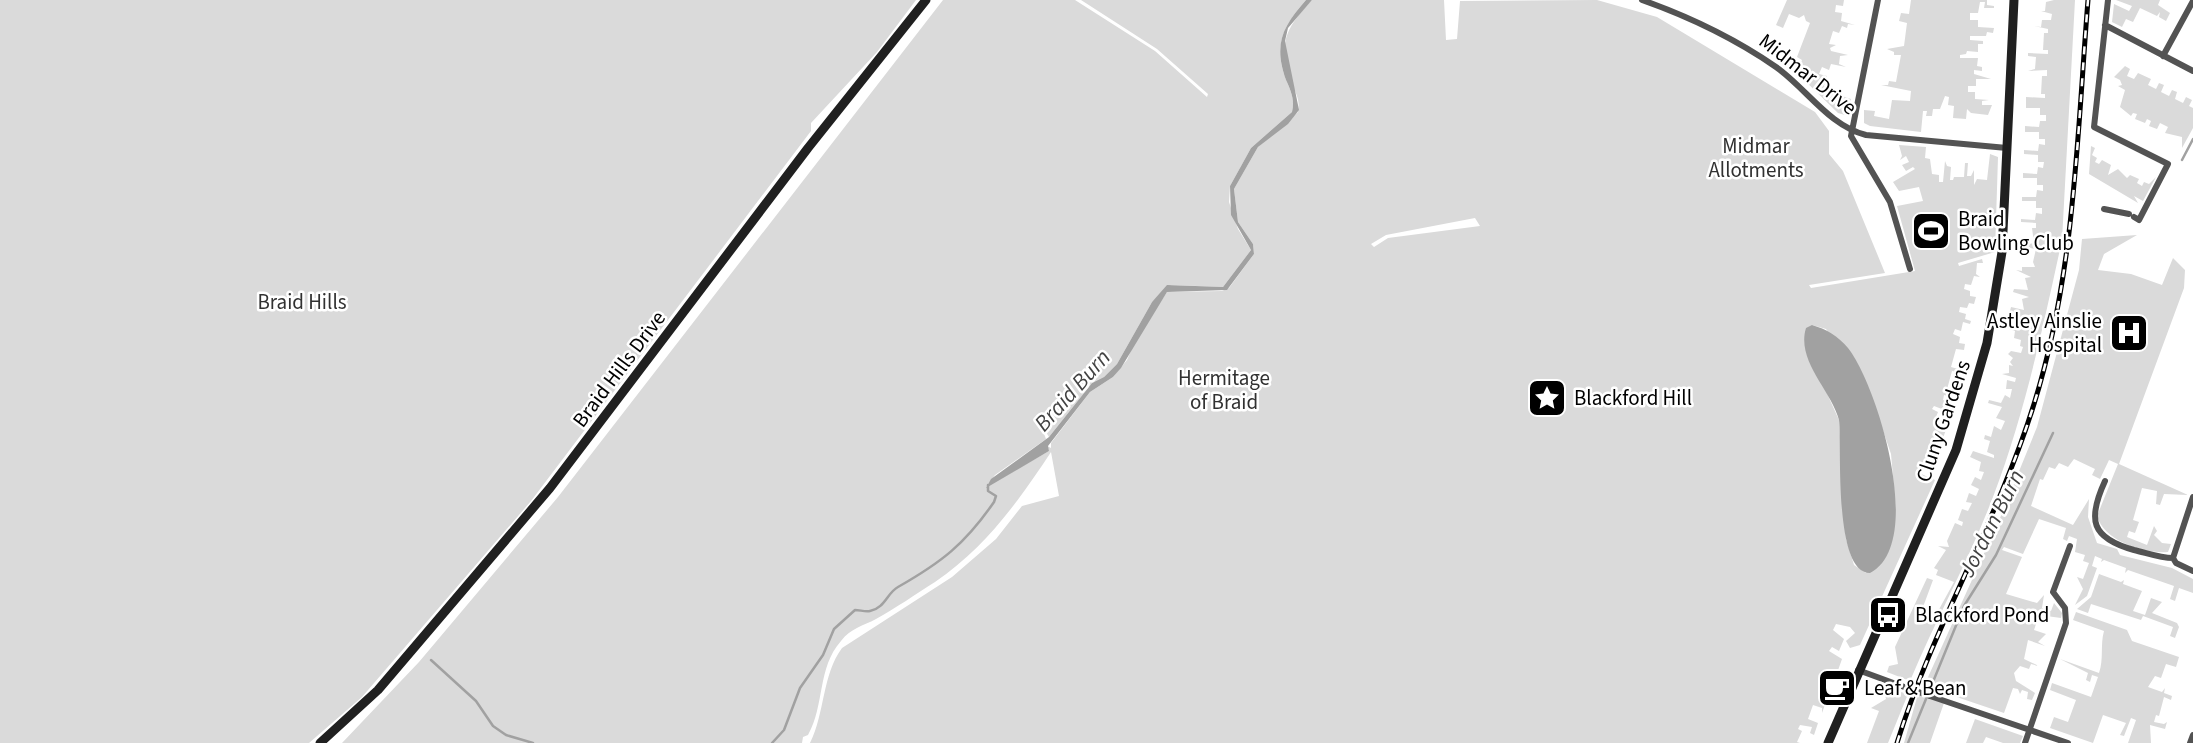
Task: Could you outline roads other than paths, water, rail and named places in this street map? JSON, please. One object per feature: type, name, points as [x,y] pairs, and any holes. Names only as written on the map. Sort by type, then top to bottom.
[{"type":"street","name":"Braid Hills Drive","points":[[320,743],[378,690],[550,488],[808,148],[926,0]]},
{"type":"street","name":"Midmar Drive","points":[[1642,0],[1702,24],[1744,46],[1795,81],[1841,125],[1852,130],[1855,145],[1894,210],[1910,270]]},
{"type":"street","points":[[1878,0],[1852,130],[1866,135],[2007,148]]},
{"type":"street","name":"Cluny Gardens","points":[[1828,743],[1938,494],[1974,392],[2000,273],[2014,0]]},
{"type":"street","points":[[2105,209],[2139,220],[2168,164],[2094,127],[2108,0]]},
{"type":"street","points":[[2164,56],[2193,1]]},
{"type":"street","points":[[2105,26],[2193,71]]},
{"type":"street","points":[[2105,481],[2098,496],[2094,518],[2106,540],[2172,558],[2176,564],[2193,571]]},
{"type":"street","points":[[2090,492],[2098,496]]},
{"type":"street","points":[[2172,558],[2193,496]]},
{"type":"street","points":[[2025,743],[2066,620],[2065,608],[2053,592],[2070,546]]},
{"type":"street","points":[[1858,670],[2068,743]]},
{"type":"street","points":[[2190,743],[2193,736]]},
{"type":"waterway","name":"Jordan Burn","points":[[2182,160],[2193,139]]},
{"type":"waterway","name":"Jordan Burn","points":[[1908,743],[1964,606],[1996,555],[2053,433]]},
{"type":"waterway","name":"Braid Burn","points":[[772,743],[784,730],[800,688],[823,655],[834,629],[855,610],[870,611],[879,607],[894,590],[952,551],[994,502],[996,496],[988,491],[988,485]]},
{"type":"waterway","points":[[431,660],[476,701],[493,726],[506,735],[533,743]]},
{"type":"railway","points":[[1897,743],[1929,657],[2019,447],[2048,355],[2072,204],[2088,0]]},
{"type":"place","name":"Braid Bowling Club","points":[[1931,231]]},
{"type":"place","name":"Astley Ainslie Hospital","points":[[2129,333]]},
{"type":"place","name":"Blackford Hill","points":[[1547,398]]},
{"type":"place","name":"Blackford Pond","points":[[1888,615]]},
{"type":"place","name":"Leaf & Bean","points":[[1837,688]]},
{"type":"park label","name":"Midmar Allotments","points":[[1756,158]]},
{"type":"park label","name":"Braid Hills","points":[[302,302]]},
{"type":"park label","name":"Hermitage of Braid","points":[[1224,390]]}]
